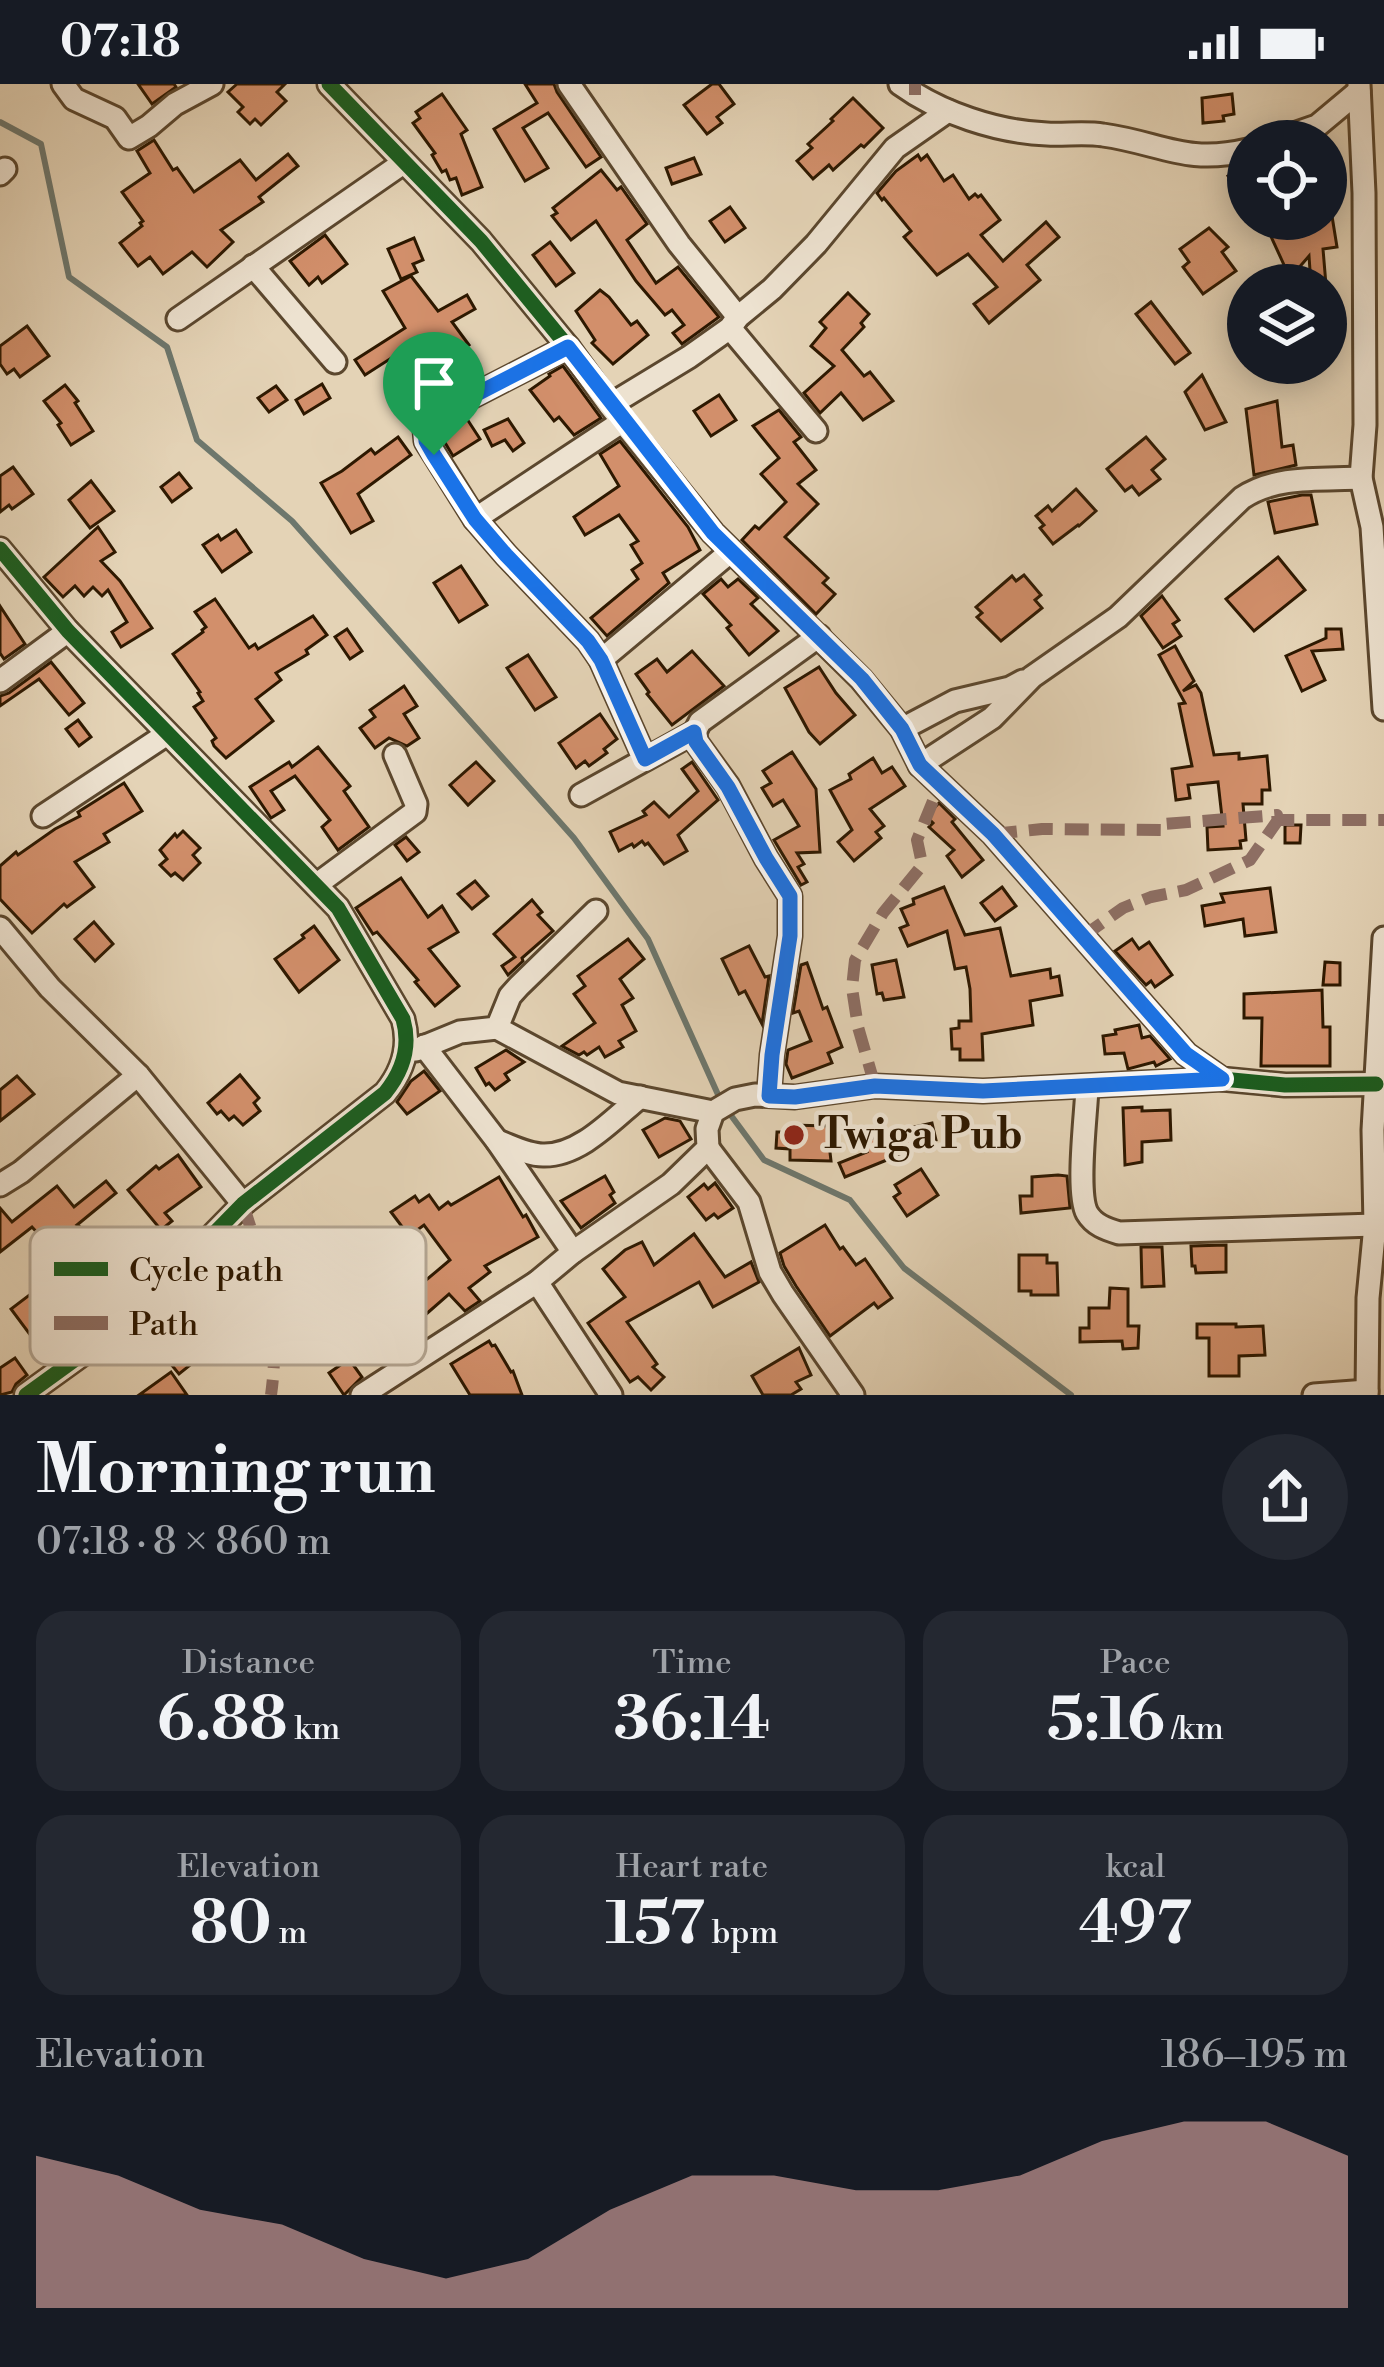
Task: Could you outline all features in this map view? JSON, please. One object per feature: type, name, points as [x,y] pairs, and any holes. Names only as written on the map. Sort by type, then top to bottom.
[{"type":"street","points":[[63,84],[74,99],[116,118],[129,138],[212,84]]},
{"type":"street","points":[[329,84],[481,241],[730,552],[862,679],[902,729],[920,765],[993,834],[1186,1054],[1222,1079]]},
{"type":"street","points":[[568,84],[816,431]]},
{"type":"street","points":[[899,84],[948,111],[1042,134],[1101,134],[1197,157],[1227,155]]},
{"type":"street","points":[[1323,120],[1359,87]]},
{"type":"street","points":[[1359,87],[1374,232],[1361,478],[1378,520],[1384,709]]},
{"type":"street","points":[[475,519],[734,322],[816,244],[895,148],[948,111]]},
{"type":"street","points":[[178,319],[403,163]]},
{"type":"street","points":[[254,266],[335,362]]},
{"type":"street","points":[[568,347],[432,417],[426,441],[475,519],[588,641],[645,759]]},
{"type":"street","points":[[1365,425],[1384,447]]},
{"type":"street","points":[[902,729],[955,701],[1010,688],[1032,677],[1118,617],[1258,487],[1361,478]]},
{"type":"street","points":[[0,549],[68,632],[338,908],[403,1019],[415,1051],[497,1141],[573,1252]]},
{"type":"street","points":[[601,660],[730,552]]},
{"type":"street","points":[[0,681],[68,632]]},
{"type":"street","points":[[580,795],[694,732],[700,722],[819,636]]},
{"type":"street","points":[[920,765],[992,718],[1032,677]]},
{"type":"street","points":[[694,732],[790,896],[790,936],[769,1096]]},
{"type":"street","points":[[43,816],[167,734]]},
{"type":"street","points":[[316,885],[415,812],[395,755]]},
{"type":"street","points":[[497,1028],[510,996],[596,911]]},
{"type":"street","points":[[0,928],[50,988],[138,1075],[243,1204]]},
{"type":"street","points":[[1314,1395],[1367,1393],[1384,938]]},
{"type":"street","points":[[220,1227],[243,1204],[385,1093],[415,1051],[460,1032],[497,1028],[603,1087],[713,1112]]},
{"type":"street","points":[[0,1185],[138,1075]]},
{"type":"street","points":[[853,1395],[770,1272],[748,1202],[708,1148],[707,1129],[713,1112],[735,1099],[875,1086],[983,1091],[1222,1079],[1285,1085],[1376,1084]]},
{"type":"street","points":[[1087,1088],[1085,1210],[1104,1229],[1119,1233],[1375,1225]]},
{"type":"street","points":[[497,1141],[533,1154],[559,1153],[595,1134],[640,1097]]},
{"type":"street","points":[[426,1362],[671,1184],[708,1148]]},
{"type":"street","points":[[537,1282],[611,1395]]},
{"type":"street","points":[[26,1395],[67,1365]]},
{"type":"street","points":[[362,1395],[390,1388],[422,1365]]},
{"type":"building","points":[[138,84],[174,84],[176,87],[152,104]]},
{"type":"building","points":[[237,84],[285,84],[277,92],[286,101],[261,125],[255,119],[250,124],[238,112],[243,107],[228,92]]},
{"type":"building","points":[[525,84],[554,84],[601,157],[586,167],[548,113],[523,128],[548,168],[525,181],[494,129],[537,103]]},
{"type":"building","points":[[712,84],[719,84],[734,104],[717,117],[722,123],[707,134],[684,105]]},
{"type":"building","points":[[442,94],[467,130],[461,134],[482,187],[462,195],[456,178],[450,180],[446,170],[442,172],[435,153],[413,123],[420,118],[416,112]]},
{"type":"building","points":[[1232,94],[1234,114],[1223,116],[1224,121],[1203,123],[1202,98]]},
{"type":"building","points":[[853,98],[883,128],[833,170],[829,165],[813,179],[797,161]]},
{"type":"building","points":[[154,140],[194,192],[240,160],[256,180],[288,154],[298,166],[259,197],[263,202],[221,230],[233,242],[207,267],[192,252],[163,274],[150,257],[138,266],[120,243],[142,226],[122,192],[150,173],[137,151]]},
{"type":"building","points":[[918,155],[921,160],[927,155],[944,181],[953,175],[969,199],[981,195],[1000,220],[981,235],[1003,261],[1046,222],[1059,237],[1027,265],[1040,280],[989,323],[974,304],[997,287],[968,254],[937,275],[904,237],[911,231],[877,193]]},
{"type":"building","points":[[694,158],[701,174],[672,184],[666,168]]},
{"type":"building","points":[[601,170],[617,190],[621,187],[647,224],[627,240],[656,283],[678,267],[719,317],[682,344],[673,333],[684,325],[672,310],[665,315],[636,281],[596,221],[571,240],[552,216],[557,213],[553,208]]},
{"type":"building","points":[[730,207],[745,228],[725,242],[710,221]]},
{"type":"building","points":[[1209,228],[1228,247],[1222,252],[1231,264],[1227,264],[1227,277],[1203,294],[1183,267],[1189,262],[1180,249]]},
{"type":"building","points":[[325,235],[347,264],[322,283],[318,277],[309,285],[290,261]]},
{"type":"building","points":[[414,238],[423,260],[413,264],[417,272],[401,279],[388,249]]},
{"type":"building","points":[[1273,240],[1336,240],[1337,247],[1323,249],[1324,264],[1310,264],[1309,256],[1302,264],[1284,264]]},
{"type":"building","points":[[550,242],[574,273],[556,286],[533,255]]},
{"type":"building","points":[[411,276],[438,311],[467,295],[475,309],[452,322],[469,345],[447,360],[462,385],[428,402],[396,355],[365,375],[355,360],[405,328],[383,291]]},
{"type":"building","points":[[600,290],[631,325],[637,321],[648,335],[613,364],[592,343],[595,340],[576,311]]},
{"type":"building","points":[[848,293],[869,314],[861,323],[864,327],[842,350],[864,376],[870,372],[893,401],[863,420],[841,393],[820,413],[804,393],[834,366],[811,346],[826,328],[820,322]]},
{"type":"building","points":[[1151,302],[1190,353],[1175,364],[1136,314]]},
{"type":"building","points":[[27,326],[49,356],[20,377],[14,369],[7,374],[0,364],[0,346]]},
{"type":"building","points":[[563,366],[601,418],[574,435],[559,417],[554,421],[530,390]]},
{"type":"building","points":[[1202,375],[1226,422],[1205,430],[1185,392]]},
{"type":"building","points":[[322,384],[330,398],[304,414],[296,400]]},
{"type":"building","points":[[65,385],[93,431],[71,445],[44,401]]},
{"type":"building","points":[[276,386],[287,400],[269,412],[258,398]]},
{"type":"building","points":[[719,395],[736,420],[711,436],[694,411]]},
{"type":"building","points":[[1277,401],[1282,447],[1293,445],[1296,465],[1254,475],[1246,409]]},
{"type":"building","points":[[779,410],[801,437],[794,442],[816,470],[798,484],[818,504],[785,537],[828,578],[823,583],[835,594],[816,614],[742,540],[786,502],[761,474],[779,458],[753,426]]},
{"type":"building","points":[[467,419],[480,439],[453,456],[442,431]]},
{"type":"building","points":[[508,419],[524,443],[513,451],[505,440],[492,446],[484,430]]},
{"type":"building","points":[[398,437],[411,455],[358,494],[373,521],[351,533],[321,483]]},
{"type":"building","points":[[1146,437],[1165,459],[1152,470],[1160,479],[1139,495],[1132,486],[1125,491],[1107,469]]},
{"type":"building","points":[[620,441],[688,527],[700,550],[663,573],[669,583],[607,636],[591,618],[638,579],[632,570],[642,563],[631,545],[638,541],[619,515],[585,535],[574,517],[619,486],[600,454]]},
{"type":"building","points":[[13,467],[33,494],[0,512],[0,476]]},
{"type":"building","points":[[179,473],[191,488],[172,502],[161,487]]},
{"type":"building","points":[[91,481],[114,511],[90,528],[69,500]]},
{"type":"building","points":[[1076,489],[1096,511],[1053,544],[1036,516],[1048,506],[1052,511]]},
{"type":"building","points":[[1311,495],[1317,524],[1275,533],[1268,502]]},
{"type":"building","points":[[98,527],[115,552],[101,561],[152,628],[121,647],[112,632],[127,622],[108,590],[102,596],[93,587],[84,596],[75,586],[63,597],[44,577]]},
{"type":"building","points":[[236,530],[251,552],[222,572],[203,545]]},
{"type":"building","points":[[1278,557],[1305,590],[1254,631],[1226,599]]},
{"type":"building","points":[[461,566],[487,605],[459,622],[434,583]]},
{"type":"building","points":[[1024,575],[1041,595],[1035,600],[1042,608],[1001,641],[977,617],[982,613],[976,607],[1012,576],[1016,581]]},
{"type":"building","points":[[721,579],[728,587],[738,579],[758,598],[751,604],[778,631],[749,655],[727,628],[731,625],[703,594]]},
{"type":"building","points":[[1162,596],[1179,620],[1173,624],[1181,636],[1163,648],[1141,616]]},
{"type":"building","points":[[215,599],[249,648],[255,644],[258,649],[313,616],[327,635],[306,650],[308,654],[276,673],[281,680],[256,699],[273,721],[226,758],[214,746],[216,738],[194,707],[203,701],[200,692],[173,654],[203,632],[206,627],[195,612]]},
{"type":"building","points":[[0,606],[25,644],[4,659],[0,653]]},
{"type":"building","points":[[347,629],[362,651],[350,659],[335,637]]},
{"type":"building","points":[[1326,629],[1341,629],[1343,649],[1312,651],[1325,680],[1302,691],[1286,656],[1326,638]]},
{"type":"building","points":[[1175,646],[1194,681],[1183,691],[1196,685],[1201,693],[1214,755],[1267,756],[1270,790],[1262,790],[1262,804],[1243,804],[1246,840],[1240,841],[1241,848],[1208,850],[1207,827],[1223,826],[1218,782],[1188,785],[1190,798],[1176,800],[1172,769],[1192,766],[1179,704],[1185,703],[1159,655]]},
{"type":"building","points":[[692,651],[724,686],[672,725],[636,674],[657,659],[667,672]]},
{"type":"building","points":[[528,655],[556,697],[535,710],[507,668]]},
{"type":"building","points":[[51,662],[84,703],[69,715],[39,679],[0,706],[0,696]]},
{"type":"building","points":[[819,667],[855,715],[820,744],[785,688]]},
{"type":"building","points":[[404,686],[417,706],[404,714],[419,738],[407,746],[389,738],[375,748],[360,728],[375,717],[370,710]]},
{"type":"building","points":[[600,714],[617,739],[589,766],[585,761],[576,768],[559,743]]},
{"type":"building","points":[[78,720],[91,737],[79,746],[66,729]]},
{"type":"building","points":[[318,747],[350,786],[344,791],[369,827],[338,850],[322,827],[330,820],[295,776],[271,791],[284,810],[271,818],[250,787],[289,762],[292,767]]},
{"type":"building","points":[[792,752],[816,789],[820,852],[797,853],[804,864],[798,867],[807,882],[801,885],[774,840],[799,826],[783,800],[773,806],[762,788],[771,783],[763,771]]},
{"type":"building","points":[[873,758],[882,773],[892,767],[905,786],[870,809],[884,826],[876,832],[881,838],[854,861],[838,842],[852,830],[830,790],[851,779],[849,774]]},
{"type":"building","points":[[476,762],[494,781],[468,805],[450,785]]},
{"type":"building","points":[[692,762],[718,800],[678,835],[687,851],[664,864],[642,841],[619,851],[610,832],[646,815],[643,811],[654,802],[669,817],[698,791],[682,769]]},
{"type":"building","points":[[124,783],[142,811],[104,834],[109,842],[75,862],[94,887],[67,907],[64,904],[32,933],[0,899],[0,866]]},
{"type":"building","points":[[939,803],[983,860],[962,877],[947,856],[954,850],[929,827],[933,823],[926,816]]},
{"type":"building","points":[[1285,825],[1301,825],[1300,843],[1285,843]]},
{"type":"building","points":[[183,831],[200,848],[193,855],[200,863],[183,880],[160,865],[167,859],[160,850]]},
{"type":"building","points":[[406,837],[419,852],[407,861],[395,845]]},
{"type":"building","points":[[401,878],[428,917],[442,906],[458,932],[429,949],[459,986],[435,1006],[356,908]]},
{"type":"building","points":[[475,881],[488,896],[472,909],[458,894]]},
{"type":"building","points":[[944,887],[965,935],[1000,928],[1011,976],[1050,969],[1051,978],[1059,976],[1062,995],[1030,1001],[1033,1025],[982,1034],[983,1060],[960,1060],[960,1049],[952,1049],[951,1029],[959,1028],[959,1021],[971,1021],[970,989],[966,967],[955,969],[947,931],[908,946],[900,928],[908,925],[901,909]]},
{"type":"building","points":[[1002,887],[1016,906],[995,921],[981,903]]},
{"type":"building","points":[[1270,888],[1276,932],[1245,936],[1243,919],[1205,926],[1202,906],[1224,902],[1221,894]]},
{"type":"building","points":[[532,900],[553,931],[508,975],[502,966],[515,957],[494,934]]},
{"type":"building","points":[[94,922],[113,944],[95,961],[75,939]]},
{"type":"building","points":[[314,926],[339,960],[299,992],[275,959]]},
{"type":"building","points":[[628,939],[644,959],[620,979],[633,998],[622,1005],[636,1031],[619,1041],[623,1047],[605,1057],[599,1047],[579,1055],[562,1046],[595,1023],[574,994],[585,986],[578,976]]},
{"type":"building","points":[[1132,939],[1139,949],[1149,942],[1172,975],[1155,987],[1151,981],[1146,985],[1115,951]]},
{"type":"building","points":[[749,946],[765,977],[769,976],[762,1024],[745,991],[739,994],[722,959]]},
{"type":"building","points":[[896,960],[904,997],[884,1000],[882,993],[877,994],[872,965]]},
{"type":"building","points":[[1325,962],[1340,963],[1340,985],[1323,985]]},
{"type":"building","points":[[807,963],[842,1047],[828,1053],[832,1063],[792,1078],[786,1064],[788,1050],[811,1041],[799,1011],[793,1013],[801,965]]},
{"type":"building","points":[[1322,990],[1323,1027],[1330,1027],[1330,1066],[1261,1066],[1262,1018],[1244,1018],[1244,994]]},
{"type":"building","points":[[1139,1025],[1142,1038],[1150,1036],[1170,1059],[1128,1069],[1124,1053],[1105,1054],[1103,1036]]},
{"type":"building","points":[[506,1050],[524,1062],[505,1074],[509,1080],[495,1090],[476,1068]]},
{"type":"building","points":[[424,1071],[440,1091],[407,1114],[397,1102]]},
{"type":"building","points":[[240,1075],[259,1098],[254,1103],[260,1111],[243,1125],[234,1116],[229,1120],[221,1111],[217,1114],[208,1103]]},
{"type":"building","points":[[17,1076],[34,1094],[0,1121],[0,1090]]},
{"type":"building","points":[[1142,1107],[1142,1111],[1170,1110],[1171,1140],[1142,1142],[1142,1162],[1125,1165],[1123,1108]]},
{"type":"building","points":[[665,1118],[680,1121],[691,1139],[659,1157],[643,1130]]},
{"type":"building","points":[[932,1123],[936,1140],[845,1177],[839,1163],[867,1152],[863,1142]]},
{"type":"building","points":[[791,1125],[827,1126],[831,1161],[790,1160],[790,1149],[776,1148],[777,1132],[790,1132]]},
{"type":"building","points":[[178,1155],[201,1187],[165,1213],[172,1221],[165,1227],[159,1227],[128,1190],[156,1166],[159,1169]]},
{"type":"building","points":[[921,1169],[938,1195],[907,1216],[894,1197],[900,1193],[895,1185]]},
{"type":"building","points":[[605,1176],[615,1203],[581,1228],[561,1201]]},
{"type":"building","points":[[1067,1176],[1070,1208],[1021,1213],[1020,1196],[1032,1196],[1032,1177]]},
{"type":"building","points":[[499,1177],[538,1237],[485,1266],[490,1272],[469,1288],[480,1301],[465,1311],[449,1294],[426,1314],[426,1280],[450,1260],[424,1225],[402,1227],[391,1212],[415,1196],[419,1202],[429,1195],[439,1209],[448,1202],[451,1205]]},
{"type":"building","points":[[106,1181],[116,1193],[77,1225],[80,1227],[30,1227],[0,1252],[0,1208],[12,1222],[57,1186],[74,1207]]},
{"type":"building","points":[[715,1183],[733,1208],[706,1220],[688,1197],[704,1184],[708,1189]]},
{"type":"building","points":[[825,1225],[856,1265],[865,1259],[892,1298],[878,1308],[874,1303],[830,1336],[780,1253]]},
{"type":"building","points":[[694,1234],[725,1277],[751,1262],[759,1282],[713,1307],[699,1282],[627,1322],[664,1377],[651,1390],[638,1377],[630,1382],[588,1323],[625,1297],[603,1269],[625,1250],[642,1242],[654,1265]]},
{"type":"building","points":[[1226,1245],[1226,1272],[1196,1273],[1191,1246]]},
{"type":"building","points":[[1141,1247],[1162,1247],[1164,1286],[1142,1287]]},
{"type":"building","points":[[1019,1255],[1047,1255],[1047,1263],[1057,1263],[1058,1295],[1019,1291]]},
{"type":"building","points":[[1110,1288],[1128,1289],[1128,1326],[1139,1326],[1138,1348],[1123,1349],[1122,1341],[1080,1342],[1080,1328],[1089,1328],[1089,1308],[1109,1308]]},
{"type":"building","points":[[30,1295],[30,1335],[11,1309]]},
{"type":"building","points":[[1197,1324],[1263,1326],[1265,1355],[1239,1356],[1239,1376],[1209,1376],[1209,1338],[1197,1338]]},
{"type":"building","points":[[489,1341],[513,1371],[522,1395],[470,1395],[451,1364]]},
{"type":"building","points":[[799,1348],[811,1375],[796,1382],[801,1389],[791,1395],[763,1395],[752,1376]]},
{"type":"building","points":[[15,1358],[27,1375],[12,1392],[0,1395],[0,1368]]},
{"type":"building","points":[[340,1365],[353,1365],[362,1377],[344,1395],[329,1373]]},
{"type":"building","points":[[171,1372],[187,1395],[139,1395]]},
{"type":"waterway","points":[[0,122],[41,144],[69,277],[167,347],[197,440],[292,521],[574,838],[648,939],[720,1099]]},
{"type":"waterway","points":[[727,1110],[764,1160],[850,1200],[904,1268],[1071,1395]]},
{"type":"marked path","points":[[915,84],[915,95]]},
{"type":"marked path","points":[[875,1086],[858,1027],[852,988],[855,960],[883,913],[919,869],[917,840],[940,784]]},
{"type":"marked path","points":[[993,834],[1042,829],[1164,830],[1164,824],[1277,815],[1278,820],[1384,820]]},
{"type":"marked path","points":[[1082,937],[1123,908],[1186,890],[1250,860],[1278,820]]},
{"type":"marked path","points":[[243,1204],[250,1227]]},
{"type":"marked path","points":[[271,1395],[274,1365]]},
{"type":"cycle path","points":[[329,84],[481,241],[713,533],[861,679],[902,729],[920,765],[993,834],[1186,1054],[1222,1079],[1285,1085],[1376,1084]]},
{"type":"cycle path","points":[[0,549],[68,631],[338,908],[403,1019],[406,1049],[385,1093],[243,1204],[220,1227]]},
{"type":"cycle path","points":[[26,1395],[67,1365]]},
{"type":"place","name":"Twiga Pub","points":[[794,1135]]},
{"type":"route","points":[[568,347],[713,533],[862,679],[902,729],[920,765],[993,834],[1186,1054],[1222,1079],[983,1091],[875,1086],[769,1096],[790,936],[790,896],[694,732],[645,759],[588,641],[475,519],[434,455],[425,430],[432,417],[568,347]]}]
